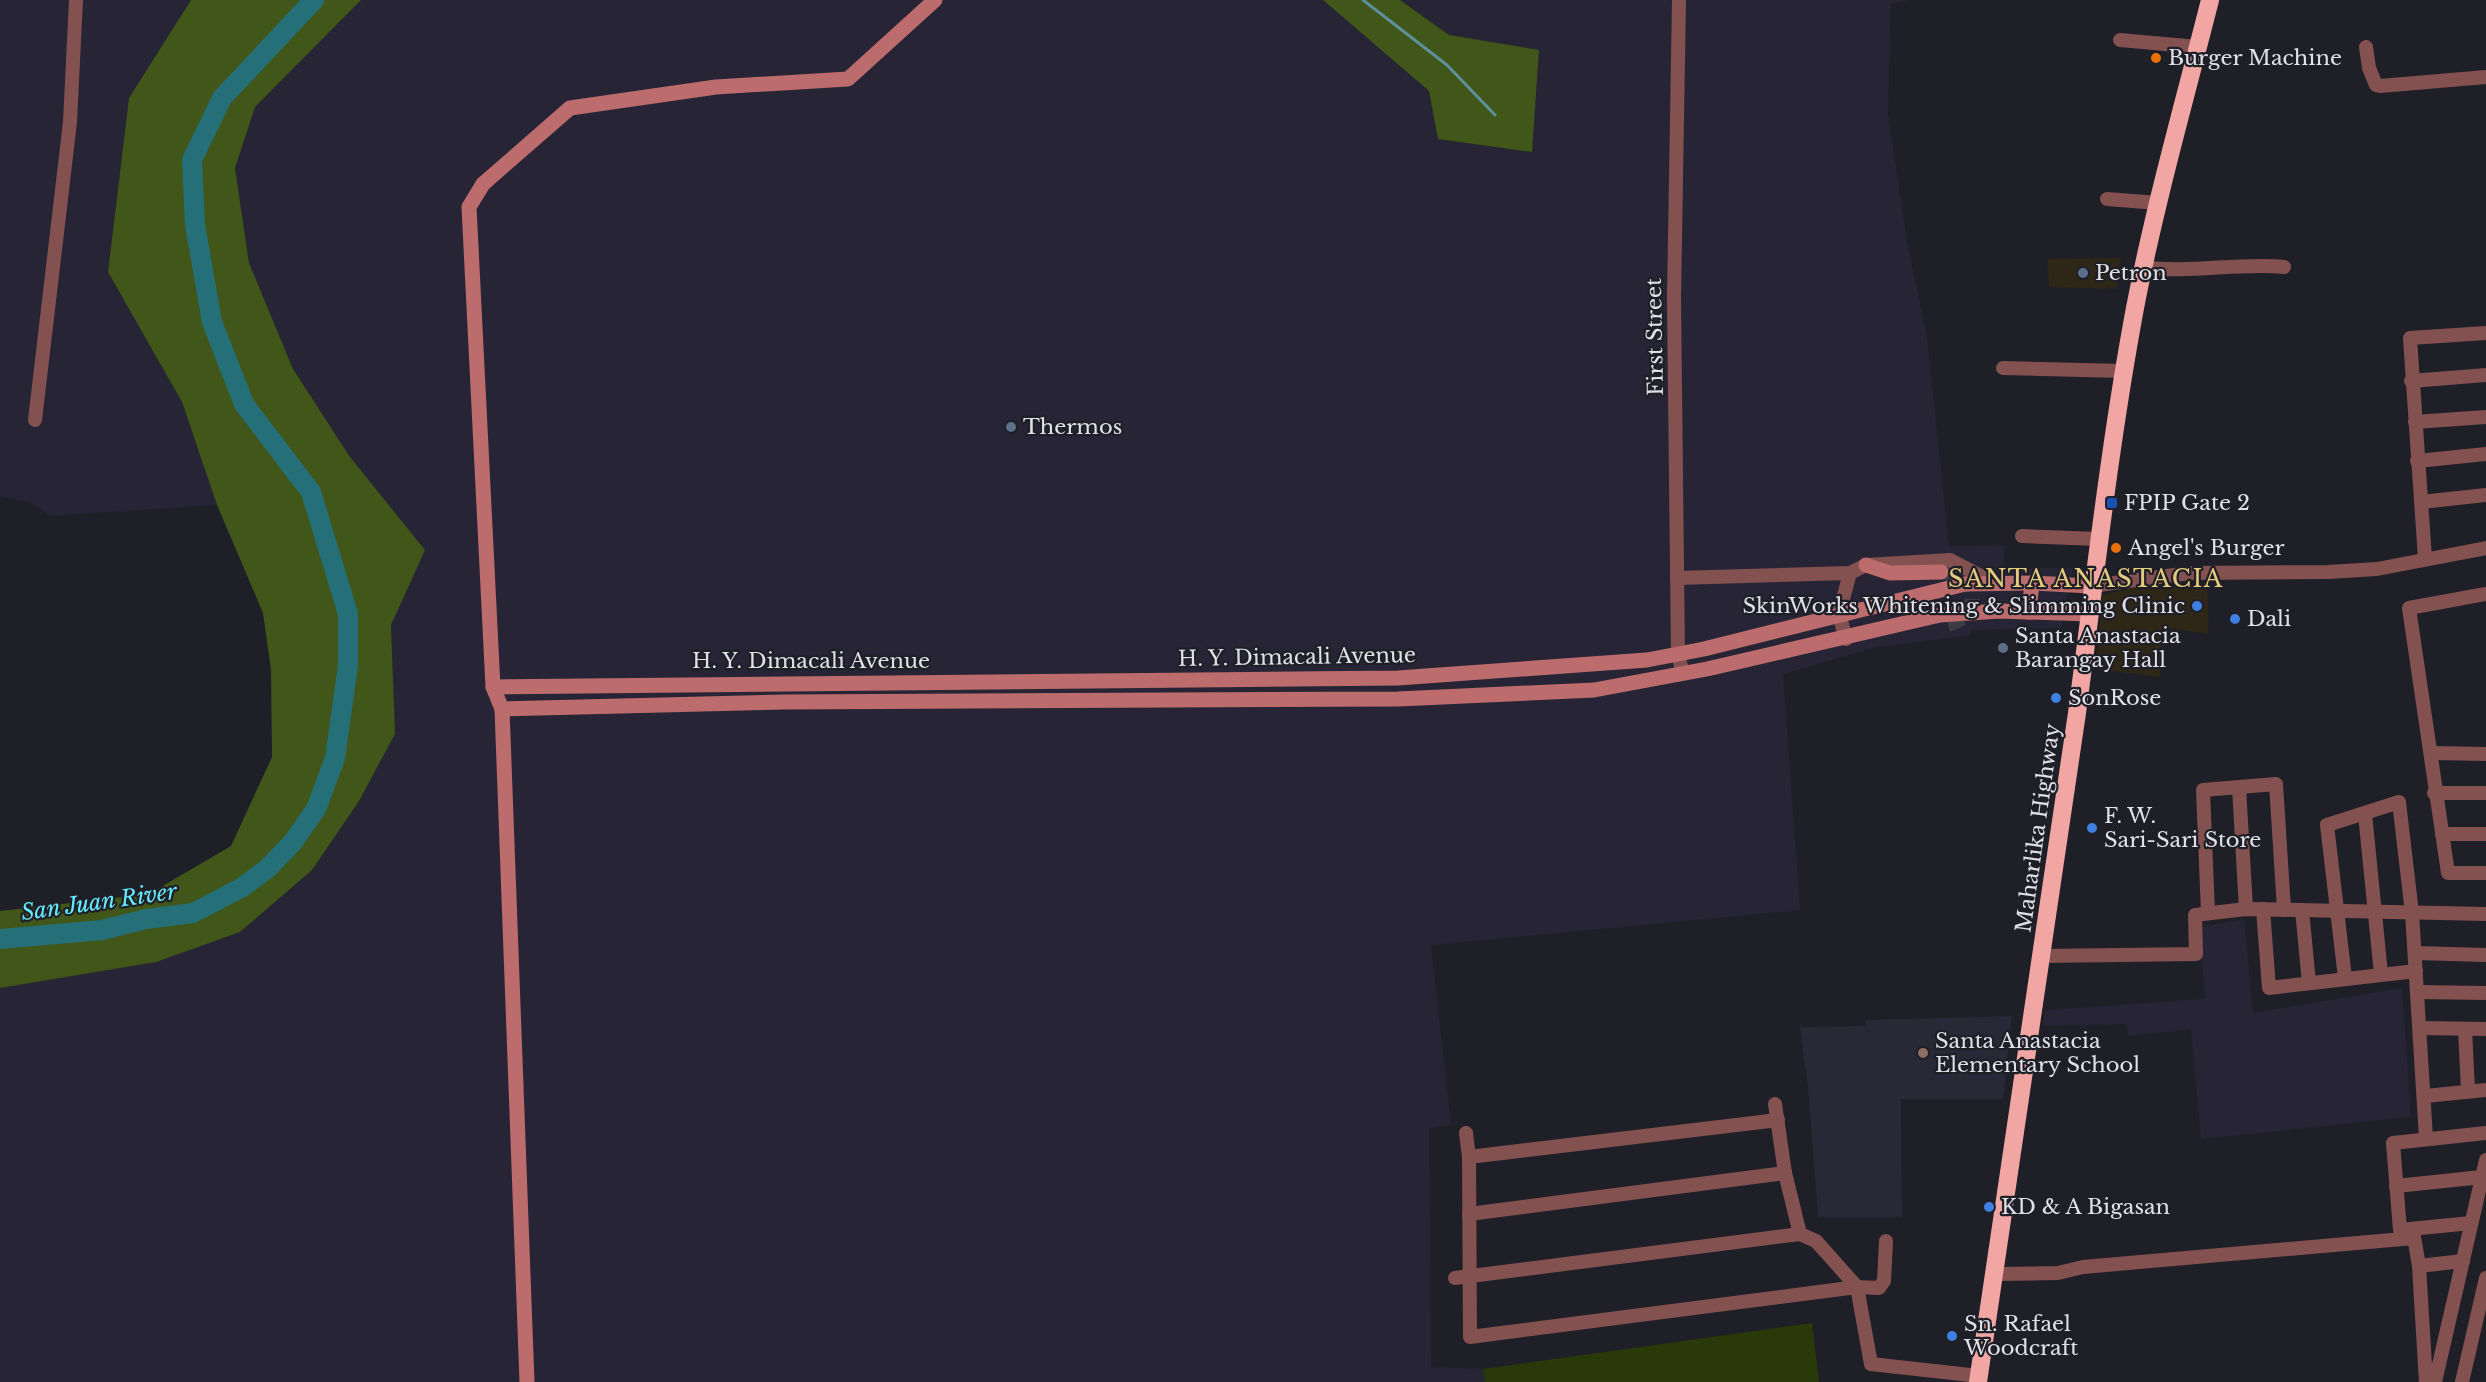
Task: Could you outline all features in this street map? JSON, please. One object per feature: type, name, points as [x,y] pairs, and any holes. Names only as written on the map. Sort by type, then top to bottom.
[{"type":"highway","name":"Maharlika Highway","points":[[1978,1379],[1997,1274],[2079,693],[2091,586],[2124,371],[2143,267],[2210,0]]},
{"type":"street","points":[[35,420],[70,122],[76,0]]},
{"type":"street","points":[[527,1382],[502,709],[493,687],[470,207],[474,197],[516,154],[570,108],[716,87],[848,79],[935,0]]},
{"type":"street","name":"First Street","points":[[1679,0],[1674,298],[1678,655],[1683,673]]},
{"type":"street","points":[[2120,40],[2198,47]]},
{"type":"street","points":[[2366,47],[2369,68],[2376,84],[2380,86],[2486,77]]},
{"type":"street","points":[[2107,199],[2158,203]]},
{"type":"street","points":[[2143,267],[2171,271],[2267,265],[2284,267]]},
{"type":"street","points":[[2424,559],[2410,338],[2486,333]]},
{"type":"street","points":[[2003,368],[2124,371]]},
{"type":"street","points":[[2411,381],[2486,375]]},
{"type":"street","points":[[2415,422],[2486,417]]},
{"type":"street","points":[[2417,460],[2486,454]]},
{"type":"street","points":[[2421,502],[2486,495]]},
{"type":"street","points":[[2022,536],[2098,539]]},
{"type":"street","points":[[2091,586],[2190,573],[2328,572],[2377,569],[2486,548]]},
{"type":"street","points":[[1677,578],[1850,573],[1866,565],[1950,560],[1994,584]]},
{"type":"street","points":[[1866,565],[1890,573],[1941,572]]},
{"type":"street","points":[[1846,639],[1839,614],[1850,573]]},
{"type":"street","points":[[2029,612],[2032,583]]},
{"type":"street","name":"H. Y. Dimacali Avenue","points":[[493,687],[1398,678],[1590,665],[1678,655],[1965,584],[2032,583],[2091,586]]},
{"type":"street","points":[[2486,594],[2409,608],[2433,753],[2434,793],[2448,873],[2486,873]]},
{"type":"street","name":"H. Y. Dimacali Avenue","points":[[502,709],[783,702],[1398,699],[1594,690],[1846,639],[1940,615],[2029,612],[2088,614]]},
{"type":"street","points":[[1875,632],[1892,633],[1943,625]]},
{"type":"street","points":[[1398,678],[1398,699]]},
{"type":"street","points":[[2433,753],[2486,754]]},
{"type":"street","points":[[2208,913],[2203,790],[2276,783],[2284,909]]},
{"type":"street","points":[[2239,787],[2246,909]]},
{"type":"street","points":[[2434,793],[2486,793]]},
{"type":"street","points":[[2345,978],[2327,825],[2399,802],[2412,913],[2426,1138]]},
{"type":"street","points":[[2364,814],[2381,974]]},
{"type":"street","points":[[2442,834],[2486,834]]},
{"type":"street","points":[[2042,956],[2196,954],[2195,915],[2246,909],[2486,914]]},
{"type":"street","points":[[2263,909],[2269,988],[2416,970]]},
{"type":"street","points":[[2302,910],[2309,983]]},
{"type":"street","points":[[2415,952],[2486,955]]},
{"type":"street","points":[[2417,992],[2486,993]]},
{"type":"street","points":[[2420,1028],[2486,1029]]},
{"type":"street","points":[[2464,1029],[2468,1092]]},
{"type":"street","points":[[2425,1096],[2486,1090]]},
{"type":"street","points":[[1775,1104],[1785,1173],[1800,1234]]},
{"type":"street","points":[[1468,1157],[1778,1120]]},
{"type":"street","points":[[2413,1233],[2400,1230],[2393,1143],[2486,1132]]},
{"type":"street","points":[[1466,1133],[1469,1214],[1462,1278],[1470,1337],[1857,1287],[1879,1288],[1884,1281],[1886,1241]]},
{"type":"street","points":[[2435,1382],[2486,1160]]},
{"type":"street","points":[[1469,1214],[1785,1173]]},
{"type":"street","points":[[2396,1186],[2482,1177]]},
{"type":"street","points":[[1997,1274],[2058,1273],[2083,1267],[2413,1233],[2471,1223]]},
{"type":"street","points":[[2413,1233],[2419,1266],[2426,1382]]},
{"type":"street","points":[[1462,1278],[1800,1234],[1816,1241],[1857,1287],[1871,1364],[1978,1379]]},
{"type":"street","points":[[2419,1266],[2463,1261]]},
{"type":"street","points":[[2462,1382],[2486,1278]]},
{"type":"street","points":[[2422,1338],[2447,1335]]},
{"type":"shaded area","points":[[0,0],[191,0],[129,98],[108,272],[182,402],[217,505],[50,516],[31,503],[0,496]]},
{"type":"shaded area","points":[[361,0],[1323,0],[1429,91],[1438,139],[1531,152],[1539,50],[1449,35],[1400,0],[1909,0],[1891,4],[1888,113],[1907,242],[1927,337],[1949,546],[2004,545],[2004,567],[2073,568],[2061,628],[1971,630],[1971,635],[1873,648],[1783,674],[1800,910],[1431,945],[1451,1125],[1429,1128],[1431,1367],[1483,1369],[1485,1382],[0,1382],[0,988],[156,962],[312,870],[359,801],[395,734],[391,625],[425,550],[350,457],[293,369],[249,263],[235,168],[255,107]]},
{"type":"shaded area","name":"Petron","points":[[2121,258],[2116,289],[2049,287],[2047,259]]},
{"type":"shaded area","points":[[2207,583],[2209,634],[2162,627],[2160,677],[2096,669],[2102,595],[2137,587]]},
{"type":"shaded area","points":[[2244,919],[2253,1013],[2402,988],[2411,1117],[2201,1139],[2191,1029],[2128,1036],[2126,1024],[2043,1026],[2045,1010],[2205,999],[2200,927]]},
{"type":"shaded area","points":[[2012,1016],[2003,1099],[1901,1099],[1902,1217],[1818,1217],[1808,1088],[1800,1027],[1866,1026],[1866,1020]]},
{"type":"green space","points":[[191,0],[361,0],[255,107],[235,168],[249,263],[293,369],[350,457],[425,550],[391,625],[395,734],[359,801],[312,870],[240,932],[156,962],[0,988],[0,911],[149,894],[231,846],[272,757],[271,670],[263,613],[217,505],[182,402],[108,272],[129,98]]},
{"type":"green space","points":[[1323,0],[1400,0],[1449,35],[1539,50],[1532,152],[1438,139],[1429,91]]},
{"type":"green space","points":[[1812,1323],[1819,1382],[1485,1382],[1483,1369]]},
{"type":"waterway","name":"San Juan River","points":[[0,939],[102,930],[146,919],[193,913],[241,888],[267,869],[293,842],[316,809],[335,758],[348,666],[348,614],[311,492],[244,404],[212,322],[195,225],[192,160],[222,98],[314,0]]},
{"type":"waterway","points":[[1363,0],[1447,65],[1495,115]]},
{"type":"tunnel","points":[[1941,572],[1954,574],[1964,580],[1970,588],[1972,597],[1971,606],[1966,615],[1943,625]]},
{"type":"place","name":"Burger Machine","points":[[2156,58]]},
{"type":"place","name":"Petron","points":[[2083,273]]},
{"type":"place","name":"Thermos","points":[[1011,427]]},
{"type":"place","name":"FPIP Gate 2","points":[[2112,503]]},
{"type":"place","name":"Angel's Burger","points":[[2116,548]]},
{"type":"place","name":"SkinWorks Whitening & Slimming Clinic","points":[[2197,606]]},
{"type":"place","name":"Dali","points":[[2235,619]]},
{"type":"place","name":"Santa Anastacia Barangay Hall","points":[[2003,648]]},
{"type":"place","name":"SonRose","points":[[2056,698]]},
{"type":"place","name":"F. W. Sari-Sari Store","points":[[2092,828]]},
{"type":"place","name":"Santa Anastacia Elementary School","points":[[1923,1053]]},
{"type":"place","name":"KD & A Bigasan","points":[[1989,1207]]},
{"type":"place","name":"Sn. Rafael Woodcraft","points":[[1952,1336]]},
{"type":"district","name":"SANTA ANASTACIA","points":[[2086,578]]}]
